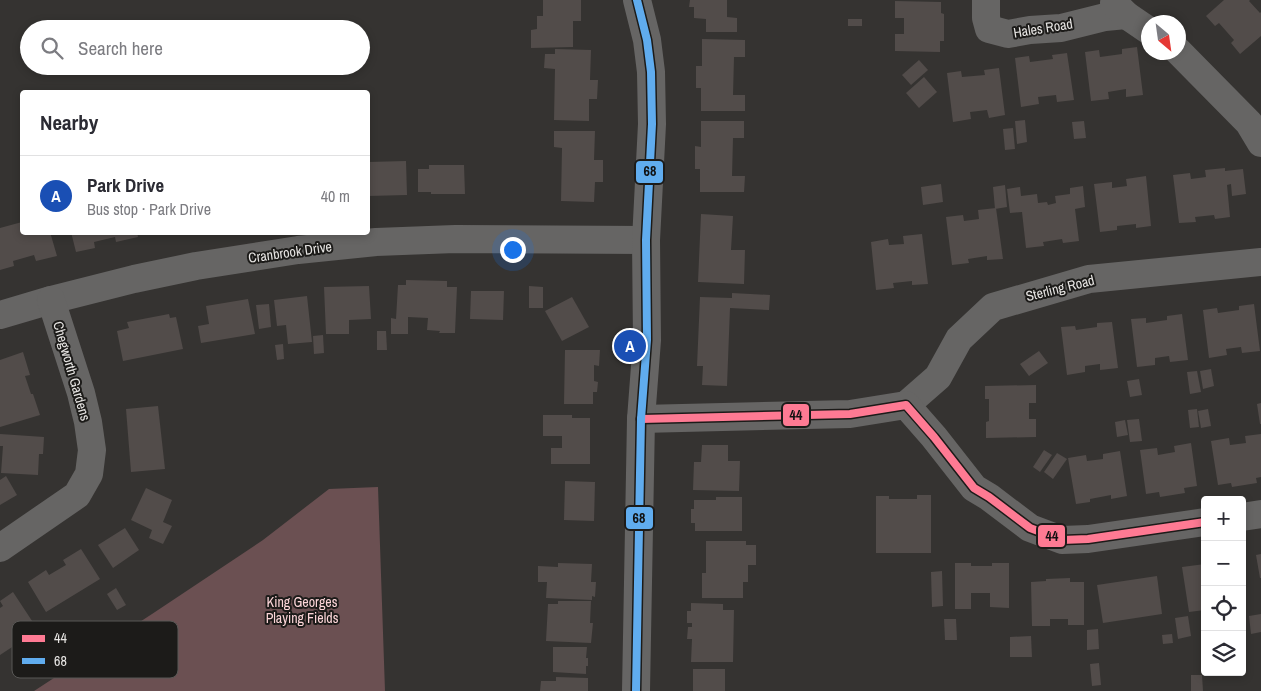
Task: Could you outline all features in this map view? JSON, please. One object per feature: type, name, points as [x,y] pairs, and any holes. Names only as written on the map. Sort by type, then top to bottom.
[{"type":"street","points":[[636,691],[642,419],[647,340],[646,240],[652,124],[651,72],[647,40],[637,0]]},
{"type":"street","name":"Hales Road","points":[[986,0],[986,18],[989,29],[1008,34],[1061,28],[1105,17],[1129,15]]},
{"type":"street","points":[[1186,59],[1249,123],[1261,143]]},
{"type":"street","name":"Cranbrook Drive","points":[[0,315],[134,279],[196,266],[298,250],[376,242],[510,239],[646,240]]},
{"type":"street","name":"Sterling Road","points":[[906,405],[938,377],[959,339],[993,307],[1088,279],[1261,262]]},
{"type":"street","name":"Chegworth Gardens","points":[[0,548],[77,495],[89,474],[92,450],[82,392],[51,300]]},
{"type":"street","points":[[642,419],[850,414],[906,405],[974,488],[1030,528],[1062,540],[1088,539],[1201,523]]},
{"type":"street","points":[[1246,516],[1261,514]]},
{"type":"green space","name":"King Georges Playing Fields","points":[[378,487],[385,691],[34,691],[54,678],[178,678],[178,621],[141,621],[263,540],[329,489]]},
{"type":"building","points":[[543,0],[581,0],[581,21],[573,21],[573,47],[531,48],[531,30],[537,29],[537,16],[543,16]]},
{"type":"building","points":[[690,0],[727,0],[727,17],[737,18],[737,32],[706,32],[706,19],[694,18],[694,7],[689,7]]},
{"type":"building","points":[[1224,0],[1250,0],[1261,12],[1261,36],[1240,54],[1231,43],[1234,40],[1219,23],[1215,26],[1206,16]]},
{"type":"building","points":[[895,1],[941,2],[941,13],[944,14],[944,41],[940,41],[940,52],[895,51],[895,34],[904,34],[904,18],[895,18]]},
{"type":"building","points":[[848,19],[862,19],[862,26],[848,26]]},
{"type":"building","points":[[702,39],[745,40],[745,57],[734,57],[733,95],[745,95],[745,111],[701,111],[701,88],[696,88],[696,66],[702,66]]},
{"type":"building","points":[[1137,47],[1143,95],[1126,97],[1126,89],[1108,92],[1109,99],[1091,101],[1085,52],[1099,50],[1100,57],[1122,54],[1122,49]]},
{"type":"building","points":[[555,49],[591,50],[590,80],[598,80],[597,99],[589,99],[589,121],[554,120],[555,69],[544,68],[545,54],[555,54]]},
{"type":"building","points":[[1067,53],[1074,100],[1057,102],[1056,95],[1038,97],[1039,104],[1021,107],[1015,58],[1029,56],[1030,62],[1053,59],[1052,55]]},
{"type":"building","points":[[919,60],[928,70],[911,85],[902,75]]},
{"type":"building","points":[[999,68],[1005,115],[989,118],[987,110],[970,112],[971,119],[953,122],[947,73],[961,71],[962,77],[985,75],[984,70]]},
{"type":"building","points":[[924,77],[937,92],[919,108],[906,93]]},
{"type":"building","points":[[1025,120],[1027,142],[1017,144],[1015,121]]},
{"type":"building","points":[[701,121],[744,121],[744,138],[733,138],[732,176],[745,176],[744,192],[700,192],[700,169],[695,169],[695,146],[701,147]]},
{"type":"building","points":[[1084,121],[1086,138],[1074,139],[1072,122]]},
{"type":"building","points":[[1013,128],[1015,149],[1005,150],[1003,129]]},
{"type":"building","points":[[554,131],[595,131],[594,160],[603,160],[603,182],[595,182],[594,202],[561,201],[562,148],[554,147]]},
{"type":"building","points":[[406,161],[407,195],[370,196],[370,162]]},
{"type":"building","points":[[429,165],[464,165],[465,194],[418,192],[418,169],[429,169]]},
{"type":"building","points":[[1225,168],[1225,171],[1243,169],[1246,194],[1232,196],[1231,184],[1227,185],[1230,217],[1215,219],[1214,215],[1195,217],[1196,222],[1179,223],[1173,175],[1190,173],[1191,179],[1206,177],[1205,170]]},
{"type":"building","points":[[1146,176],[1151,226],[1136,228],[1136,224],[1117,226],[1117,230],[1100,232],[1094,184],[1112,182],[1112,188],[1127,186],[1126,179]]},
{"type":"building","points":[[941,184],[943,202],[923,205],[921,187]]},
{"type":"building","points":[[1005,185],[1007,207],[995,209],[993,187]]},
{"type":"building","points":[[1083,186],[1085,207],[1075,209],[1079,241],[1063,243],[1062,239],[1043,242],[1044,246],[1026,248],[1022,212],[1010,213],[1007,189],[1020,187],[1021,196],[1037,194],[1038,203],[1047,202],[1048,205],[1056,203],[1055,196],[1070,194],[1070,188]]},
{"type":"building","points":[[996,208],[1003,259],[987,260],[987,256],[968,259],[969,263],[952,265],[946,217],[963,215],[964,221],[979,219],[978,210]]},
{"type":"building","points":[[701,214],[733,216],[731,250],[745,250],[744,284],[698,282]]},
{"type":"building","points":[[20,223],[20,235],[51,235],[57,256],[36,261],[34,255],[13,261],[14,266],[0,270],[0,228]]},
{"type":"building","points":[[922,234],[928,284],[912,285],[912,281],[893,283],[894,288],[876,290],[871,242],[888,239],[889,245],[904,244],[903,236]]},
{"type":"building","points":[[72,235],[138,235],[138,237],[116,242],[115,237],[94,242],[95,248],[76,252]]},
{"type":"building","points":[[406,280],[447,281],[447,287],[457,287],[455,333],[439,333],[440,331],[427,330],[428,318],[408,317],[408,334],[391,334],[391,318],[396,319],[398,285],[406,285]]},
{"type":"building","points":[[369,286],[371,319],[349,320],[349,334],[326,334],[324,287]]},
{"type":"building","points":[[529,286],[543,287],[543,308],[529,308]]},
{"type":"building","points":[[471,291],[504,291],[503,320],[470,319]]},
{"type":"building","points":[[732,293],[770,295],[769,310],[730,308],[727,386],[702,385],[703,366],[697,366],[700,297],[732,298]]},
{"type":"building","points":[[307,296],[312,342],[288,344],[286,325],[277,326],[274,300]]},
{"type":"building","points":[[572,297],[589,327],[562,341],[545,311]]},
{"type":"building","points":[[248,299],[255,334],[201,343],[198,326],[209,324],[206,306]]},
{"type":"building","points":[[269,304],[271,327],[259,329],[256,305]]},
{"type":"building","points":[[1254,304],[1260,351],[1242,353],[1241,347],[1226,349],[1227,355],[1209,358],[1203,310],[1217,308],[1218,313],[1239,310],[1239,306]]},
{"type":"building","points":[[169,314],[170,318],[176,317],[183,349],[123,361],[117,331],[129,328],[127,322]]},
{"type":"building","points":[[1182,314],[1188,360],[1170,362],[1169,356],[1155,358],[1155,365],[1137,367],[1131,319],[1146,318],[1146,323],[1167,320],[1167,316]]},
{"type":"building","points":[[1112,322],[1118,368],[1100,370],[1100,364],[1085,366],[1085,372],[1067,375],[1061,327],[1075,326],[1076,330],[1097,327],[1097,323]]},
{"type":"building","points":[[377,331],[386,331],[387,350],[377,350]]},
{"type":"building","points":[[323,335],[324,353],[314,354],[313,336]]},
{"type":"building","points":[[283,344],[284,359],[277,360],[275,345]]},
{"type":"building","points":[[565,350],[600,350],[599,366],[594,365],[594,381],[598,382],[597,392],[593,392],[593,404],[564,404]]},
{"type":"building","points":[[1039,351],[1048,363],[1029,376],[1020,364]]},
{"type":"building","points":[[23,352],[30,375],[25,376],[40,415],[0,427],[0,360]]},
{"type":"building","points":[[1211,369],[1214,386],[1203,389],[1200,371]]},
{"type":"building","points":[[1197,371],[1201,392],[1190,394],[1187,372]]},
{"type":"building","points":[[1139,379],[1142,395],[1130,397],[1127,381]]},
{"type":"building","points":[[1036,385],[1036,403],[1029,403],[1029,419],[1036,419],[1036,437],[986,438],[986,422],[989,421],[989,399],[985,399],[985,386]]},
{"type":"building","points":[[1261,403],[1261,424],[1260,424],[1257,404]]},
{"type":"building","points":[[158,406],[165,469],[131,472],[126,409]]},
{"type":"building","points":[[1197,409],[1199,427],[1190,428],[1188,410]]},
{"type":"building","points":[[1208,409],[1211,426],[1201,428],[1198,411]]},
{"type":"building","points":[[543,415],[572,415],[572,418],[590,418],[590,464],[551,464],[551,448],[562,448],[562,436],[543,436]]},
{"type":"building","points":[[1139,419],[1142,441],[1130,442],[1127,420]]},
{"type":"building","points":[[1125,420],[1128,435],[1117,437],[1115,422]]},
{"type":"building","points":[[0,434],[44,437],[43,454],[39,454],[38,475],[1,473],[3,446],[0,446]]},
{"type":"building","points":[[1261,434],[1261,477],[1256,478],[1257,483],[1232,487],[1231,483],[1218,485],[1211,441],[1229,438],[1230,445],[1246,443],[1245,436]]},
{"type":"building","points":[[1191,443],[1197,486],[1184,488],[1185,493],[1160,497],[1159,492],[1146,494],[1140,450],[1157,448],[1158,455],[1175,452],[1174,446]]},
{"type":"building","points":[[702,445],[728,445],[728,461],[740,461],[739,491],[693,490],[694,462],[701,462]]},
{"type":"building","points":[[1044,450],[1052,455],[1040,472],[1033,467]]},
{"type":"building","points":[[1120,451],[1127,496],[1111,499],[1111,495],[1090,499],[1090,502],[1076,504],[1068,458],[1086,455],[1087,461],[1103,459],[1103,454]]},
{"type":"building","points":[[1057,453],[1067,459],[1053,479],[1044,472]]},
{"type":"building","points":[[6,476],[17,495],[0,505],[0,480]]},
{"type":"building","points":[[565,481],[595,482],[594,521],[564,520]]},
{"type":"building","points":[[146,488],[172,500],[163,522],[172,526],[163,544],[149,538],[152,530],[131,520]]},
{"type":"building","points":[[917,495],[931,495],[931,553],[876,553],[876,496],[889,496],[889,499],[917,499]]},
{"type":"building","points":[[716,497],[742,497],[742,531],[695,531],[695,523],[691,523],[691,509],[694,509],[694,500],[716,500]]},
{"type":"building","points":[[125,528],[139,550],[113,568],[98,545]]},
{"type":"building","points":[[706,541],[746,541],[746,545],[756,545],[756,565],[748,565],[748,582],[743,582],[743,598],[702,598],[702,573],[706,573]]},
{"type":"building","points":[[81,549],[100,579],[46,612],[28,582],[46,570],[49,575],[66,565],[63,560]]},
{"type":"building","points":[[1261,554],[1261,578],[1260,578],[1256,555]]},
{"type":"building","points":[[558,563],[592,564],[591,582],[596,582],[595,597],[592,596],[592,600],[546,598],[547,582],[538,582],[538,566],[558,567]]},
{"type":"building","points":[[955,563],[971,563],[971,566],[992,566],[992,563],[1009,563],[1009,608],[990,607],[990,593],[971,593],[971,609],[955,609]]},
{"type":"building","points":[[1201,565],[1201,610],[1189,612],[1182,567]]},
{"type":"building","points":[[942,571],[943,606],[932,607],[931,572]]},
{"type":"building","points":[[1157,576],[1162,614],[1103,623],[1097,585]]},
{"type":"building","points":[[1070,578],[1070,582],[1084,582],[1084,625],[1068,625],[1068,619],[1050,619],[1050,626],[1032,626],[1031,582]]},
{"type":"building","points":[[116,588],[126,605],[117,610],[107,594]]},
{"type":"building","points":[[13,592],[32,621],[12,621],[12,647],[0,655],[0,608],[3,606],[0,601]]},
{"type":"building","points":[[558,601],[591,601],[590,623],[593,623],[591,643],[546,641],[548,604],[558,604]]},
{"type":"building","points":[[691,603],[723,604],[723,610],[734,610],[733,662],[691,662],[692,639],[687,639],[688,627],[692,627],[692,623],[687,623],[687,611],[691,611]]},
{"type":"building","points":[[1261,614],[1261,632],[1251,634],[1249,616]]},
{"type":"building","points":[[1188,616],[1191,636],[1178,639],[1175,618]]},
{"type":"building","points":[[944,619],[956,619],[957,640],[945,640]]},
{"type":"building","points":[[1098,629],[1099,649],[1087,650],[1087,630]]},
{"type":"building","points":[[1172,634],[1173,643],[1163,644],[1162,635]]},
{"type":"building","points":[[1031,636],[1032,657],[1010,657],[1010,637]]},
{"type":"building","points":[[553,647],[587,647],[586,658],[588,658],[588,666],[586,666],[586,674],[553,672]]},
{"type":"building","points":[[1099,663],[1101,685],[1092,686],[1090,664]]},
{"type":"building","points":[[693,669],[725,669],[725,691],[693,691]]},
{"type":"building","points":[[1191,675],[1201,675],[1203,691],[1191,691]]},
{"type":"building","points":[[556,677],[588,678],[588,691],[540,691],[541,681],[556,681]]},
{"type":"transit line","name":"68","points":[[636,691],[641,419],[647,340],[646,240],[652,124],[651,72],[647,40],[637,0]]},
{"type":"transit line","name":"44","points":[[641,419],[850,414],[906,405],[974,488],[1030,528],[1062,540],[1088,539],[1201,523]]},
{"type":"place","name":"Park Drive","points":[[630,346]]}]
